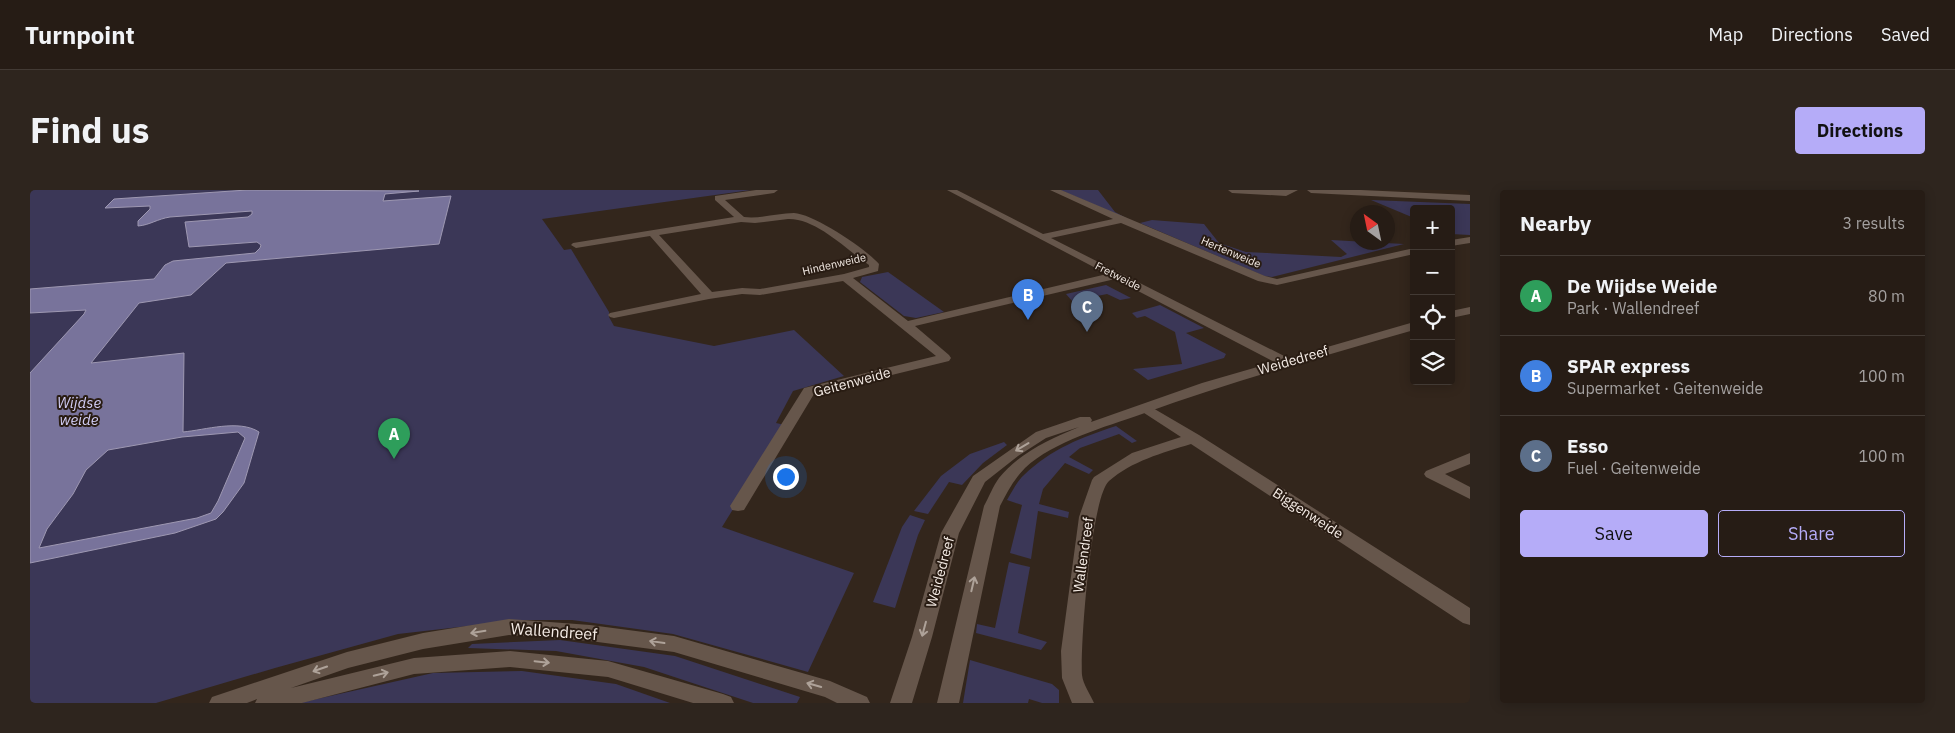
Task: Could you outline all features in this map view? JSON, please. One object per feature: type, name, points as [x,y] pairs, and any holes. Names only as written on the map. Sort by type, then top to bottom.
[{"type":"street","points":[[741,219],[718,198],[774,190]]},
{"type":"street","name":"Fretweide","points":[[950,190],[1285,362]]},
{"type":"street","name":"Hertenweide","points":[[1054,190],[1262,279],[1277,282],[1410,252]]},
{"type":"street","points":[[1232,190],[1286,193],[1294,190]]},
{"type":"street","points":[[1311,190],[1470,198]]},
{"type":"street","points":[[1444,190],[1456,197]]},
{"type":"street","name":"Hindenweide","points":[[576,245],[741,219],[754,222],[797,216],[814,221],[874,264],[874,269],[844,277],[760,292],[742,291],[709,296],[614,315]]},
{"type":"street","points":[[1042,237],[1122,220]]},
{"type":"street","points":[[652,233],[709,296]]},
{"type":"street","points":[[1455,242],[1470,240]]},
{"type":"street","points":[[906,325],[1117,275]]},
{"type":"street","name":"Geitenweide","points":[[738,506],[809,391],[945,358],[844,277]]},
{"type":"street","name":"Weidedreef","points":[[948,703],[992,506],[1005,480],[1021,464],[1052,444],[1093,426],[1208,386],[1410,327]]},
{"type":"street","name":"Weidedreef","points":[[901,703],[922,637],[950,533],[980,479],[1013,453],[1041,436],[1091,418],[1146,408]]},
{"type":"street","name":"Biggenweide","points":[[1146,408],[1470,618]]},
{"type":"street","name":"Wallendreef","points":[[1083,703],[1072,678],[1071,650],[1087,517],[1100,480],[1137,456],[1194,438]]},
{"type":"street","points":[[1470,458],[1432,474],[1470,494]]},
{"type":"street","name":"Wallendreef","points":[[220,703],[347,660],[423,641],[509,627],[590,633],[674,644],[830,690],[859,703]]},
{"type":"street","points":[[266,703],[414,666],[510,659],[608,669],[723,703]]},
{"type":"shaded area","points":[[30,190],[751,190],[542,219],[564,250],[571,249],[609,312],[609,317],[614,326],[714,346],[794,330],[844,376],[793,391],[776,423],[785,425],[722,527],[854,573],[808,672],[673,634],[572,620],[520,620],[398,634],[156,703],[30,703]]},
{"type":"shaded area","points":[[1060,190],[1098,190],[1115,212],[1128,219]]},
{"type":"shaded area","points":[[1371,200],[1470,204],[1470,235],[1455,234],[1455,205],[1410,205],[1410,216],[1395,210],[1395,205],[1383,205]]},
{"type":"shaded area","points":[[1152,220],[1204,224],[1219,243],[1246,252],[1341,257],[1347,254],[1331,240],[1350,241],[1350,250],[1380,250],[1272,277],[1264,276],[1140,223]]},
{"type":"shaded area","points":[[888,272],[944,312],[916,318],[904,316],[860,282],[862,277]]},
{"type":"shaded area","points":[[1106,285],[1131,298],[1120,300],[1107,294],[1083,299],[1092,305],[1082,307],[1073,302],[1066,294]]},
{"type":"shaded area","points":[[1160,305],[1204,328],[1186,333],[1226,354],[1224,358],[1148,380],[1133,369],[1182,364],[1175,332],[1145,316],[1137,318],[1132,313]]},
{"type":"shaded area","points":[[1116,426],[1137,441],[1132,443],[1119,434],[1080,448],[1069,457],[1093,470],[1089,474],[1065,463],[1043,489],[1039,504],[1069,512],[1068,518],[1038,511],[1031,559],[1010,553],[1022,505],[1007,500],[1021,477],[1045,458],[1067,445]]},
{"type":"shaded area","points":[[1004,442],[1007,445],[983,463],[962,485],[949,482],[928,514],[914,511],[941,476],[970,454]]},
{"type":"shaded area","points":[[910,515],[925,520],[918,535],[895,608],[873,602],[902,527]]},
{"type":"shaded area","points":[[1009,562],[1030,567],[1018,633],[1047,642],[1041,650],[976,633],[977,624],[995,628]]},
{"type":"shaded area","points":[[560,640],[675,656],[800,697],[797,703],[753,703],[644,667],[556,651],[468,648],[472,644]]},
{"type":"shaded area","points":[[970,660],[1052,684],[1059,690],[1059,703],[1042,703],[1029,699],[1028,703],[963,703]]},
{"type":"shaded area","points":[[522,671],[616,684],[670,703],[299,703],[433,673]]},
{"type":"water","name":"Wijdse weide","points":[[247,190],[419,191],[385,194],[383,201],[451,196],[439,244],[226,263],[191,295],[139,303],[91,363],[184,353],[183,432],[222,426],[242,426],[259,432],[244,483],[216,519],[175,533],[30,563],[30,373],[86,310],[30,313],[30,289],[154,279],[165,265],[173,261],[255,253],[261,245],[257,242],[189,247],[185,222],[248,217],[252,214],[252,211],[170,217],[138,226],[138,221],[150,209],[150,206],[105,208],[114,199]],"holes":[[[238,432],[245,438],[211,513],[197,518],[39,548],[47,529],[73,494],[86,470],[108,450],[182,437]]]},
{"type":"place","name":"SPAR express","points":[[1028,320]]},
{"type":"place","name":"Esso","points":[[1087,332]]},
{"type":"place","name":"De Wijdse Weide","points":[[394,459]]}]
